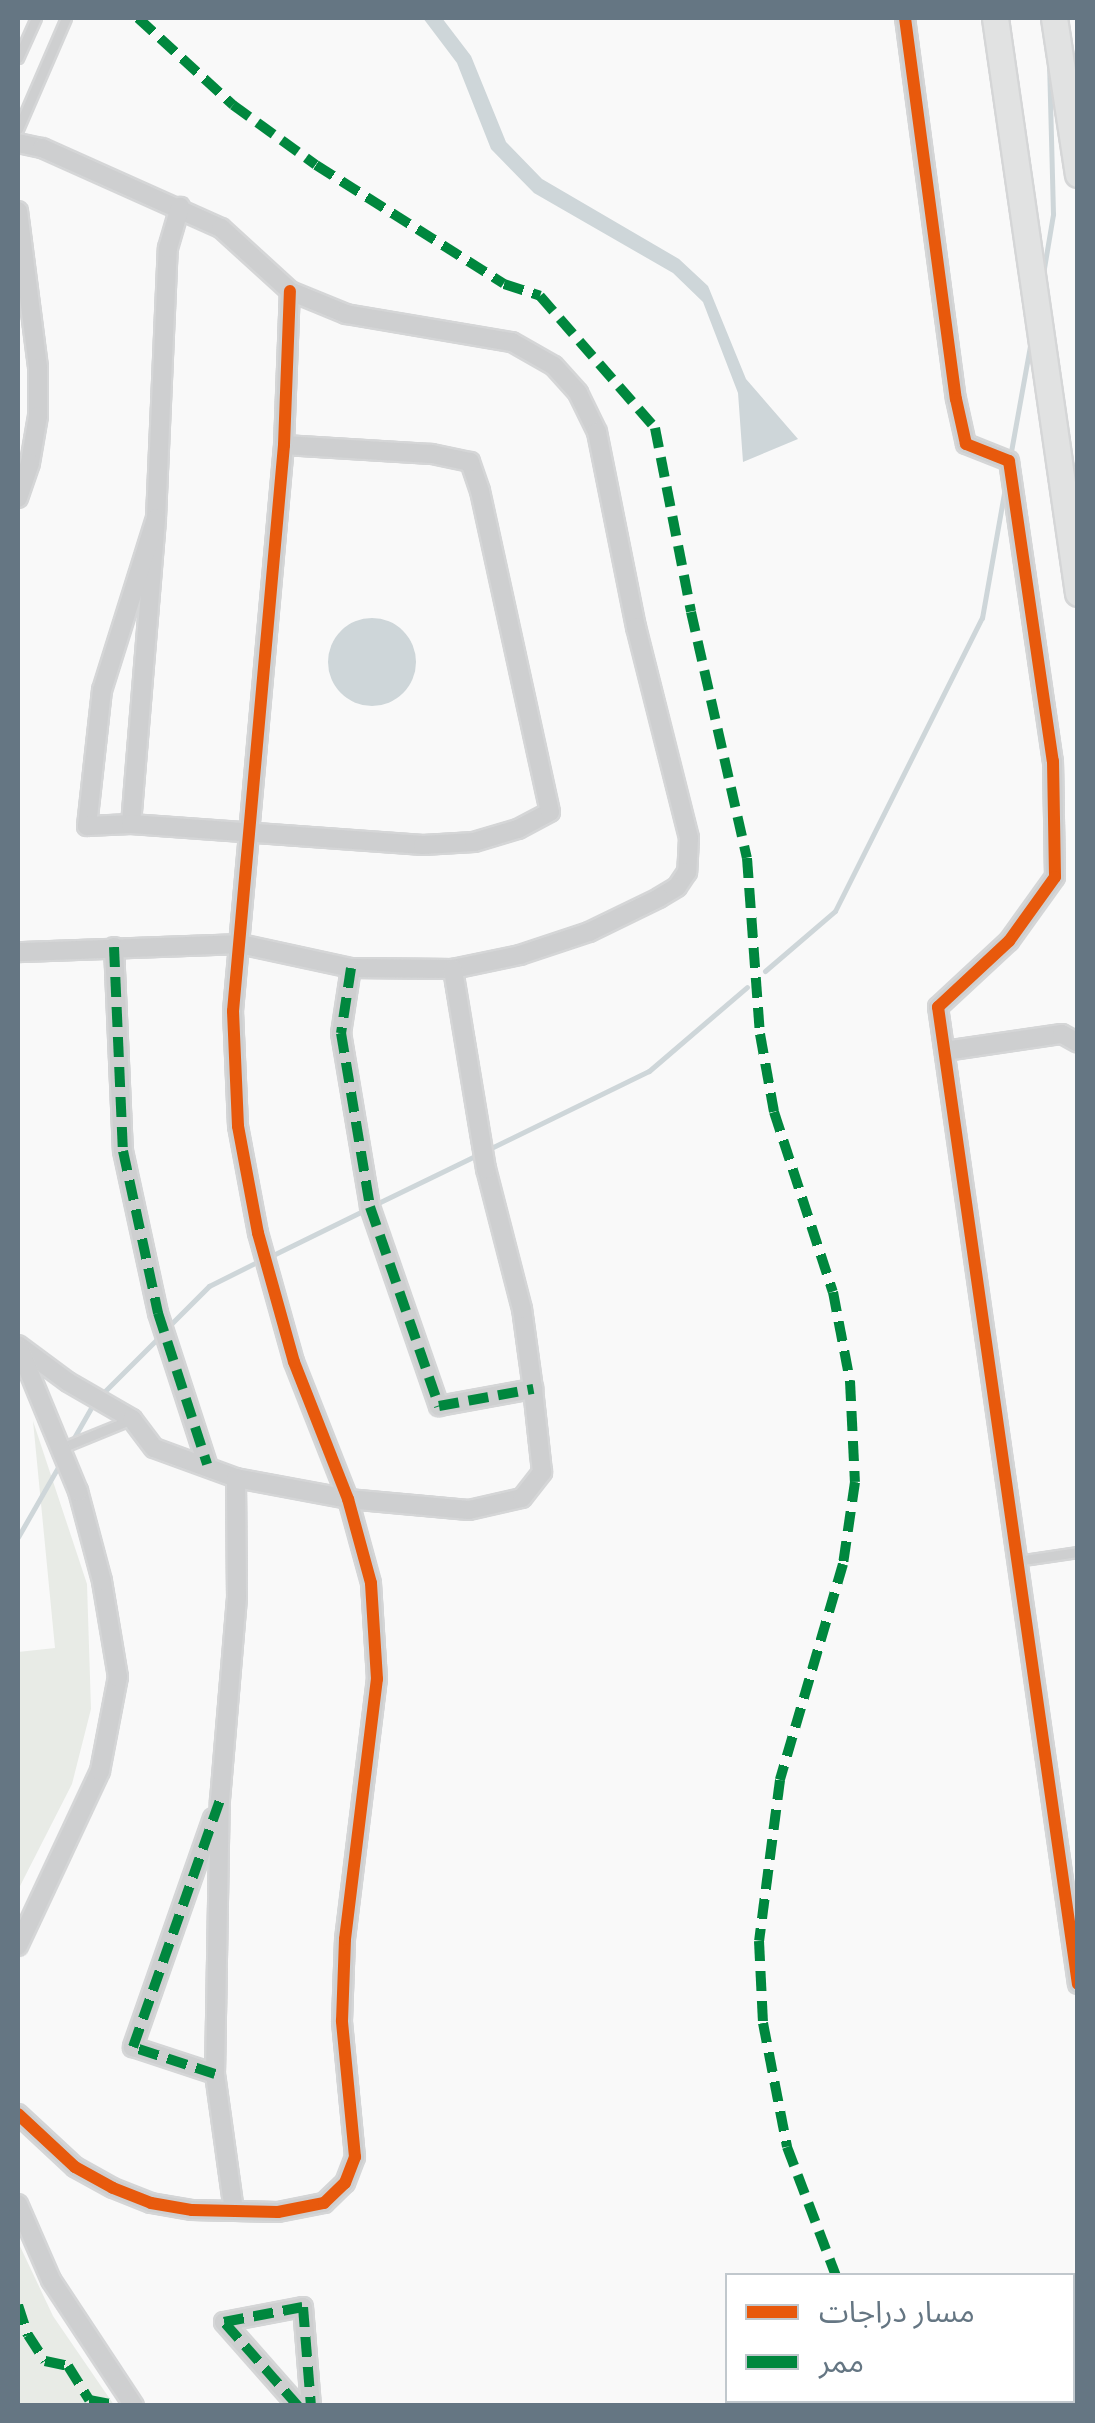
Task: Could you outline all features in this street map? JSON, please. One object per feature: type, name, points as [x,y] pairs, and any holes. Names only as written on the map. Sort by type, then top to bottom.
[{"type":"main road","points":[[995,18],[1078,593]]},
{"type":"main road","points":[[1054,18],[1078,174]]},
{"type":"street","points":[[905,18],[956,399],[966,444],[1009,461],[1053,762],[1055,877],[1008,941],[938,1007],[1072,1914],[1078,1984]]},
{"type":"street","points":[[18,143],[42,148],[221,228],[290,291],[346,314],[512,342],[554,366],[578,393],[598,432],[636,628],[688,838],[687,872],[677,887],[659,898],[589,932],[520,955],[453,969],[351,968],[240,944],[18,952]]},
{"type":"street","points":[[132,824],[156,518],[168,248],[180,207]]},
{"type":"street","points":[[18,210],[38,368],[38,416],[30,463],[18,498]]},
{"type":"street","points":[[20,2108],[75,2167],[151,2203],[234,2212],[278,2212],[324,2203],[345,2183],[355,2157],[342,2021],[346,1939],[377,1679],[372,1583],[348,1499],[294,1362],[258,1233],[238,1126],[232,1012],[284,446],[290,291]]},
{"type":"street","points":[[156,518],[102,690],[87,826],[132,824],[423,845],[474,842],[518,829],[550,812],[480,491],[470,462],[432,454],[284,446]]},
{"type":"street","points":[[114,947],[123,1151],[158,1313],[207,1464]]},
{"type":"street","points":[[351,968],[342,1033],[370,1208],[439,1406],[533,1390]]},
{"type":"street","points":[[18,1345],[68,1382],[132,1419],[154,1448],[207,1464],[236,1478],[348,1499],[469,1510],[522,1498],[542,1472],[533,1390],[522,1309],[486,1169],[453,969]]},
{"type":"street","points":[[944,1051],[1062,1034],[1078,1042]]},
{"type":"street","points":[[18,1345],[78,1490],[102,1580],[118,1678],[100,1771],[18,1946]]},
{"type":"street","points":[[234,2212],[215,2074],[220,1800],[237,1597],[236,1478]]},
{"type":"street","points":[[215,2074],[132,2048],[220,1800]]},
{"type":"street","points":[[18,2204],[51,2280],[134,2406]]},
{"type":"street","points":[[298,2406],[224,2322],[303,2307],[311,2406]]},
{"type":"lane","points":[[18,58],[36,18]]},
{"type":"lane","points":[[18,129],[66,18]]},
{"type":"lane","points":[[60,1448],[132,1419]]},
{"type":"lane","points":[[1017,1560],[1078,1552]]},
{"type":"shaded area","points":[[423,18],[442,18],[471,56],[506,142],[542,179],[679,259],[708,286],[746,379],[798,439],[743,462],[738,393],[703,302],[673,273],[534,193],[491,149],[457,63]]},
{"type":"shaded area","points":[[372,618],[389,621],[403,631],[413,645],[413,679],[403,693],[389,703],[372,706],[355,703],[341,693],[331,679],[328,662],[331,645],[341,631],[355,621]]},
{"type":"shaded area","points":[[33,1421],[87,1584],[91,1709],[72,1784],[18,1890],[18,1652],[55,1648]]},
{"type":"shaded area","points":[[18,2242],[53,2316],[114,2405],[18,2405]]},
{"type":"waterway","points":[[1043,274],[1053,214],[1049,61]]},
{"type":"waterway","points":[[1010,457],[1031,340]]},
{"type":"waterway","points":[[765,971],[835,911],[982,618],[1005,487]]},
{"type":"waterway","points":[[487,1150],[649,1071],[747,987]]},
{"type":"waterway","points":[[374,1205],[477,1155]]},
{"type":"waterway","points":[[271,1256],[365,1210]]},
{"type":"waterway","points":[[166,1329],[209,1286],[261,1260]]},
{"type":"waterway","points":[[71,1443],[95,1401],[159,1337]]},
{"type":"waterway","points":[[18,1537],[61,1462]]},
{"type":"marked path","points":[[138,18],[233,105],[316,165],[504,284],[540,296],[655,428],[691,612],[747,858],[760,1034],[774,1112],[833,1292],[850,1381],[855,1482],[843,1564],[780,1780],[759,1941],[763,2023],[787,2147],[835,2273]]},
{"type":"marked path","points":[[114,947],[123,1151],[158,1313],[207,1464]]},
{"type":"marked path","points":[[351,968],[341,1033],[370,1207],[439,1406],[533,1389]]},
{"type":"marked path","points":[[215,2074],[133,2047],[220,1800]]},
{"type":"marked path","points":[[18,2305],[28,2335],[45,2361],[68,2366],[89,2400],[114,2405]]},
{"type":"marked path","points":[[298,2406],[224,2322],[303,2307],[311,2406]]},
{"type":"cycle path","points":[[905,18],[956,399],[966,444],[1009,461],[1053,761],[1055,877],[1009,941],[938,1007],[1078,1984]]},
{"type":"cycle path","points":[[18,2114],[75,2167],[113,2188],[151,2203],[192,2210],[278,2212],[324,2203],[345,2183],[355,2157],[342,2021],[345,1939],[377,1679],[371,1583],[348,1499],[294,1362],[258,1233],[238,1126],[233,1011],[284,445],[290,291]]}]
